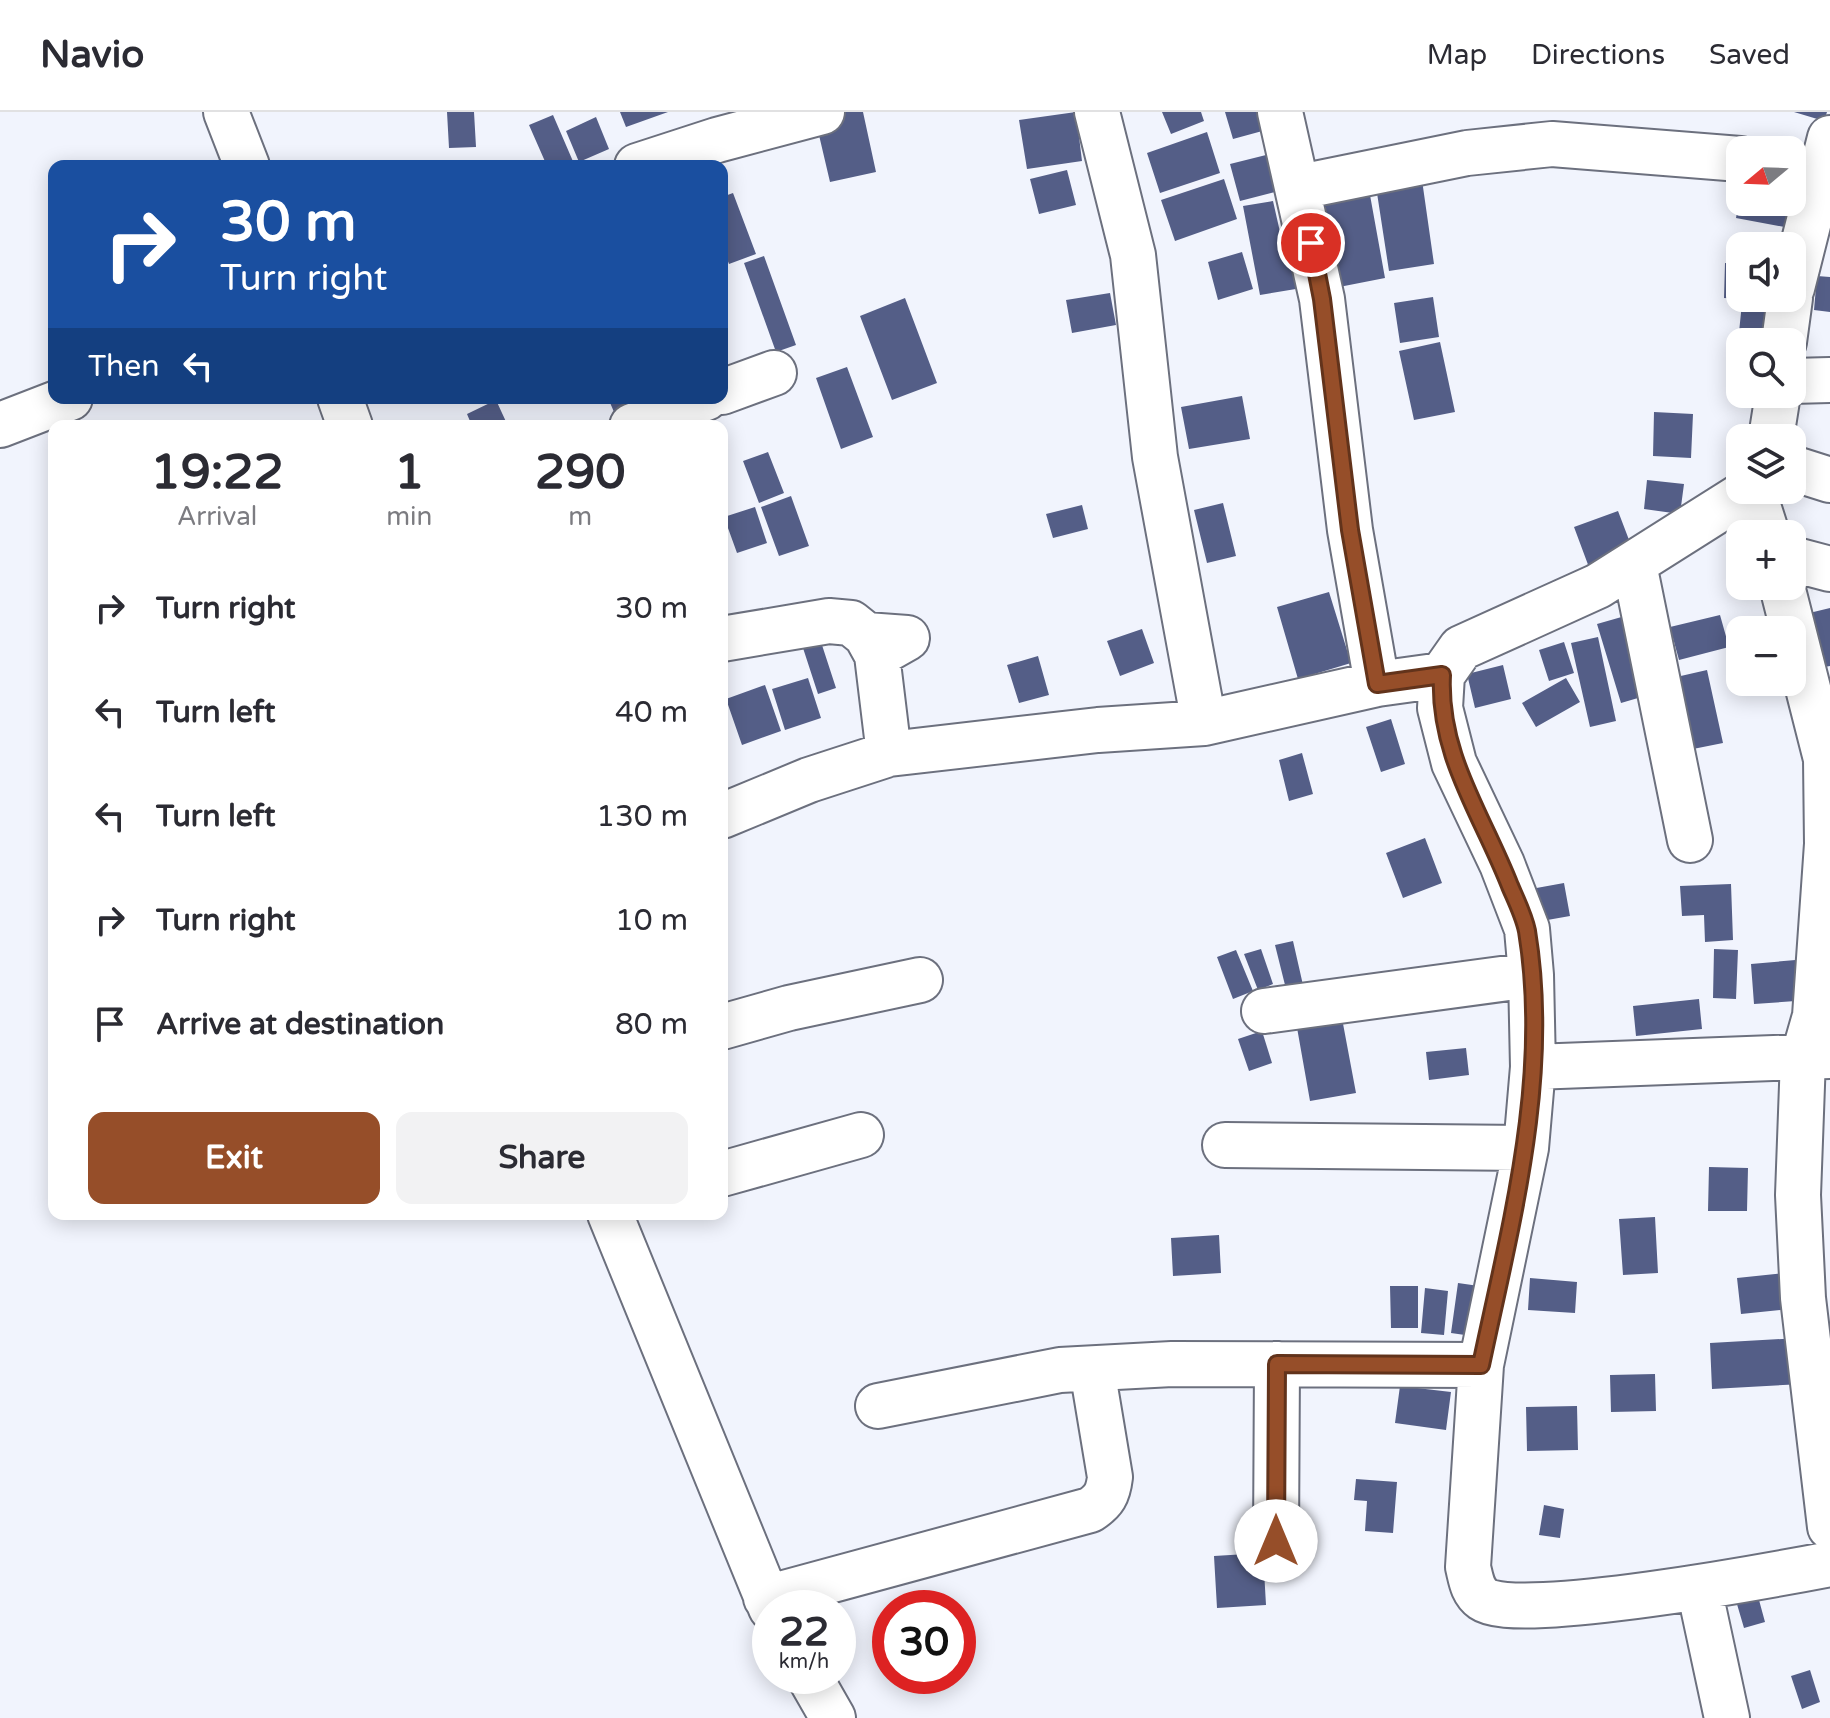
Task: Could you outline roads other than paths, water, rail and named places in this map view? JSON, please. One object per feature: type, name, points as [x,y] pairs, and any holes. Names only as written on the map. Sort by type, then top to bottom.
[{"type":"street","points":[[226,112],[245,160]]},
{"type":"street","points":[[655,160],[822,112]]},
{"type":"street","points":[[1097,112],[1133,255],[1155,457],[1204,723]]},
{"type":"street","points":[[1280,112],[1300,187],[1322,299],[1350,530],[1377,684]]},
{"type":"street","points":[[1300,187],[1467,153],[1552,144],[1726,158]]},
{"type":"street","points":[[1803,232],[1818,159]]},
{"type":"street","points":[[728,390],[774,373]]},
{"type":"street","points":[[1806,381],[1830,380]]},
{"type":"street","points":[[0,425],[54,404]]},
{"type":"street","points":[[648,420],[690,404]]},
{"type":"street","points":[[1806,472],[1830,480]]},
{"type":"street","points":[[1730,504],[1598,586],[1461,648],[1442,675],[1440,708],[1454,763],[1502,864],[1527,929],[1531,975],[1533,1067],[1526,1148],[1481,1365],[1468,1567],[1472,1586],[1484,1600],[1515,1607],[1699,1588],[1830,1564]]},
{"type":"street","points":[[1806,563],[1830,569]]},
{"type":"street","points":[[1634,564],[1690,840]]},
{"type":"street","points":[[1786,600],[1828,759],[1827,844],[1815,1016],[1817,1057],[1798,1195],[1819,1349],[1830,1527]]},
{"type":"street","points":[[728,638],[829,621],[851,623],[871,645],[889,754]]},
{"type":"street","points":[[728,814],[809,780],[889,754],[1098,730],[1204,723],[1377,684],[1442,675]]},
{"type":"street","points":[[1264,1011],[1531,975]]},
{"type":"street","points":[[728,1025],[789,1008],[920,980]]},
{"type":"street","points":[[1533,1067],[1817,1057]]},
{"type":"street","points":[[728,1172],[861,1135]]},
{"type":"street","points":[[1225,1145],[1526,1148]]},
{"type":"street","points":[[612,1220],[763,1590]]},
{"type":"street","points":[[878,1406],[1060,1370],[1277,1364],[1481,1365]]},
{"type":"street","points":[[1276,1541],[1277,1364]]},
{"type":"street","points":[[813,1590],[1090,1510],[1101,1502],[1108,1493],[1110,1477],[1092,1369]]},
{"type":"street","points":[[1699,1588],[1727,1718]]},
{"type":"street","points":[[819,1694],[833,1718]]}]
